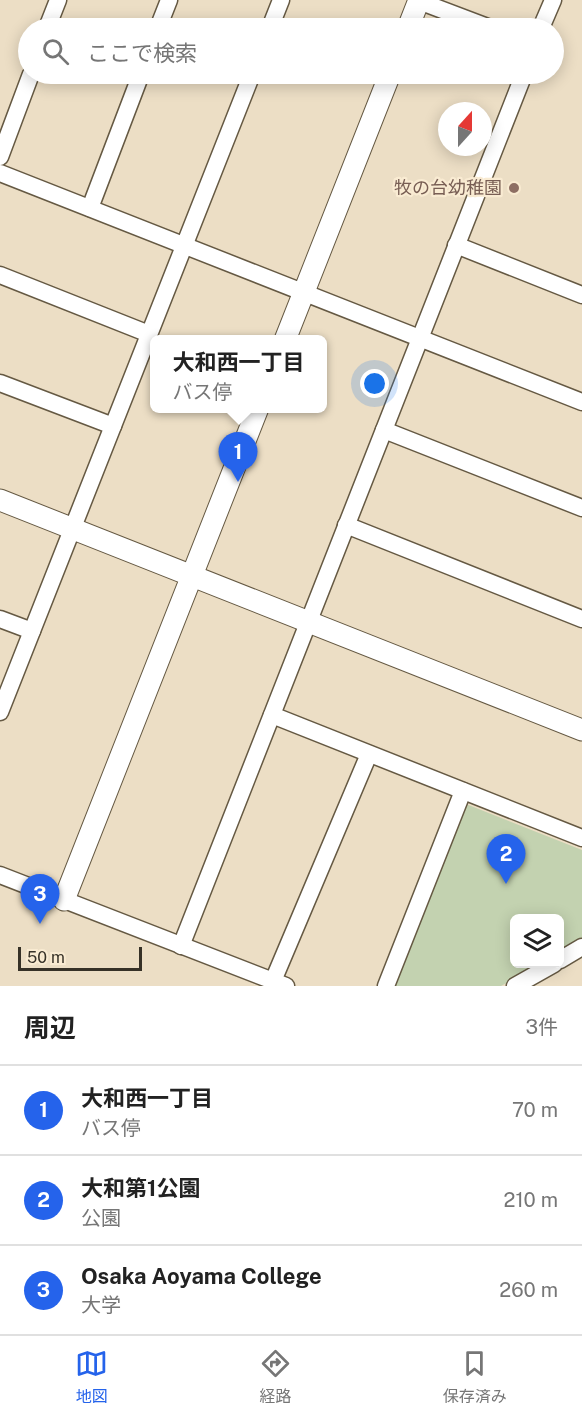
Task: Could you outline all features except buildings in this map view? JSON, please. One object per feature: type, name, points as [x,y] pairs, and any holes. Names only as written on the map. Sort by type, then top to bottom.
[{"type":"street","points":[[51,18],[58,0]]},
{"type":"street","points":[[162,18],[169,0]]},
{"type":"street","points":[[274,18],[281,0]]},
{"type":"street","points":[[412,18],[419,0],[465,18]]},
{"type":"street","points":[[546,18],[553,0]]},
{"type":"street","points":[[0,157],[27,84]]},
{"type":"street","points":[[90,208],[137,84]]},
{"type":"street","points":[[0,712],[248,84]]},
{"type":"street","points":[[287,335],[386,84]]},
{"type":"street","points":[[181,946],[520,84]]},
{"type":"street","points":[[0,173],[582,402]]},
{"type":"street","points":[[456,245],[582,295]]},
{"type":"street","points":[[0,275],[149,334]]},
{"type":"street","points":[[0,383],[113,426]]},
{"type":"street","points":[[64,900],[256,413]]},
{"type":"street","points":[[384,430],[582,508]]},
{"type":"street","points":[[0,500],[582,730]]},
{"type":"street","points":[[346,525],[582,619]]},
{"type":"street","points":[[0,619],[32,631]]},
{"type":"street","points":[[272,715],[582,838]]},
{"type":"street","points":[[0,875],[279,983],[369,754]]},
{"type":"street","points":[[386,986],[463,791]]},
{"type":"street","points":[[564,958],[582,947]]},
{"type":"street","points":[[515,986],[546,968]]},
{"type":"green space","points":[[461,802],[582,850],[582,939],[564,950],[564,914],[510,914],[510,968],[533,968],[501,986],[389,986]]},
{"type":"place","name":"牧の台幼稚園","points":[[514,188]]},
{"type":"place","name":"大和西一丁目","points":[[238,482]]},
{"type":"place","name":"大和第1公園","points":[[506,884]]},
{"type":"place","name":"Osaka Aoyama College","points":[[40,924]]}]
